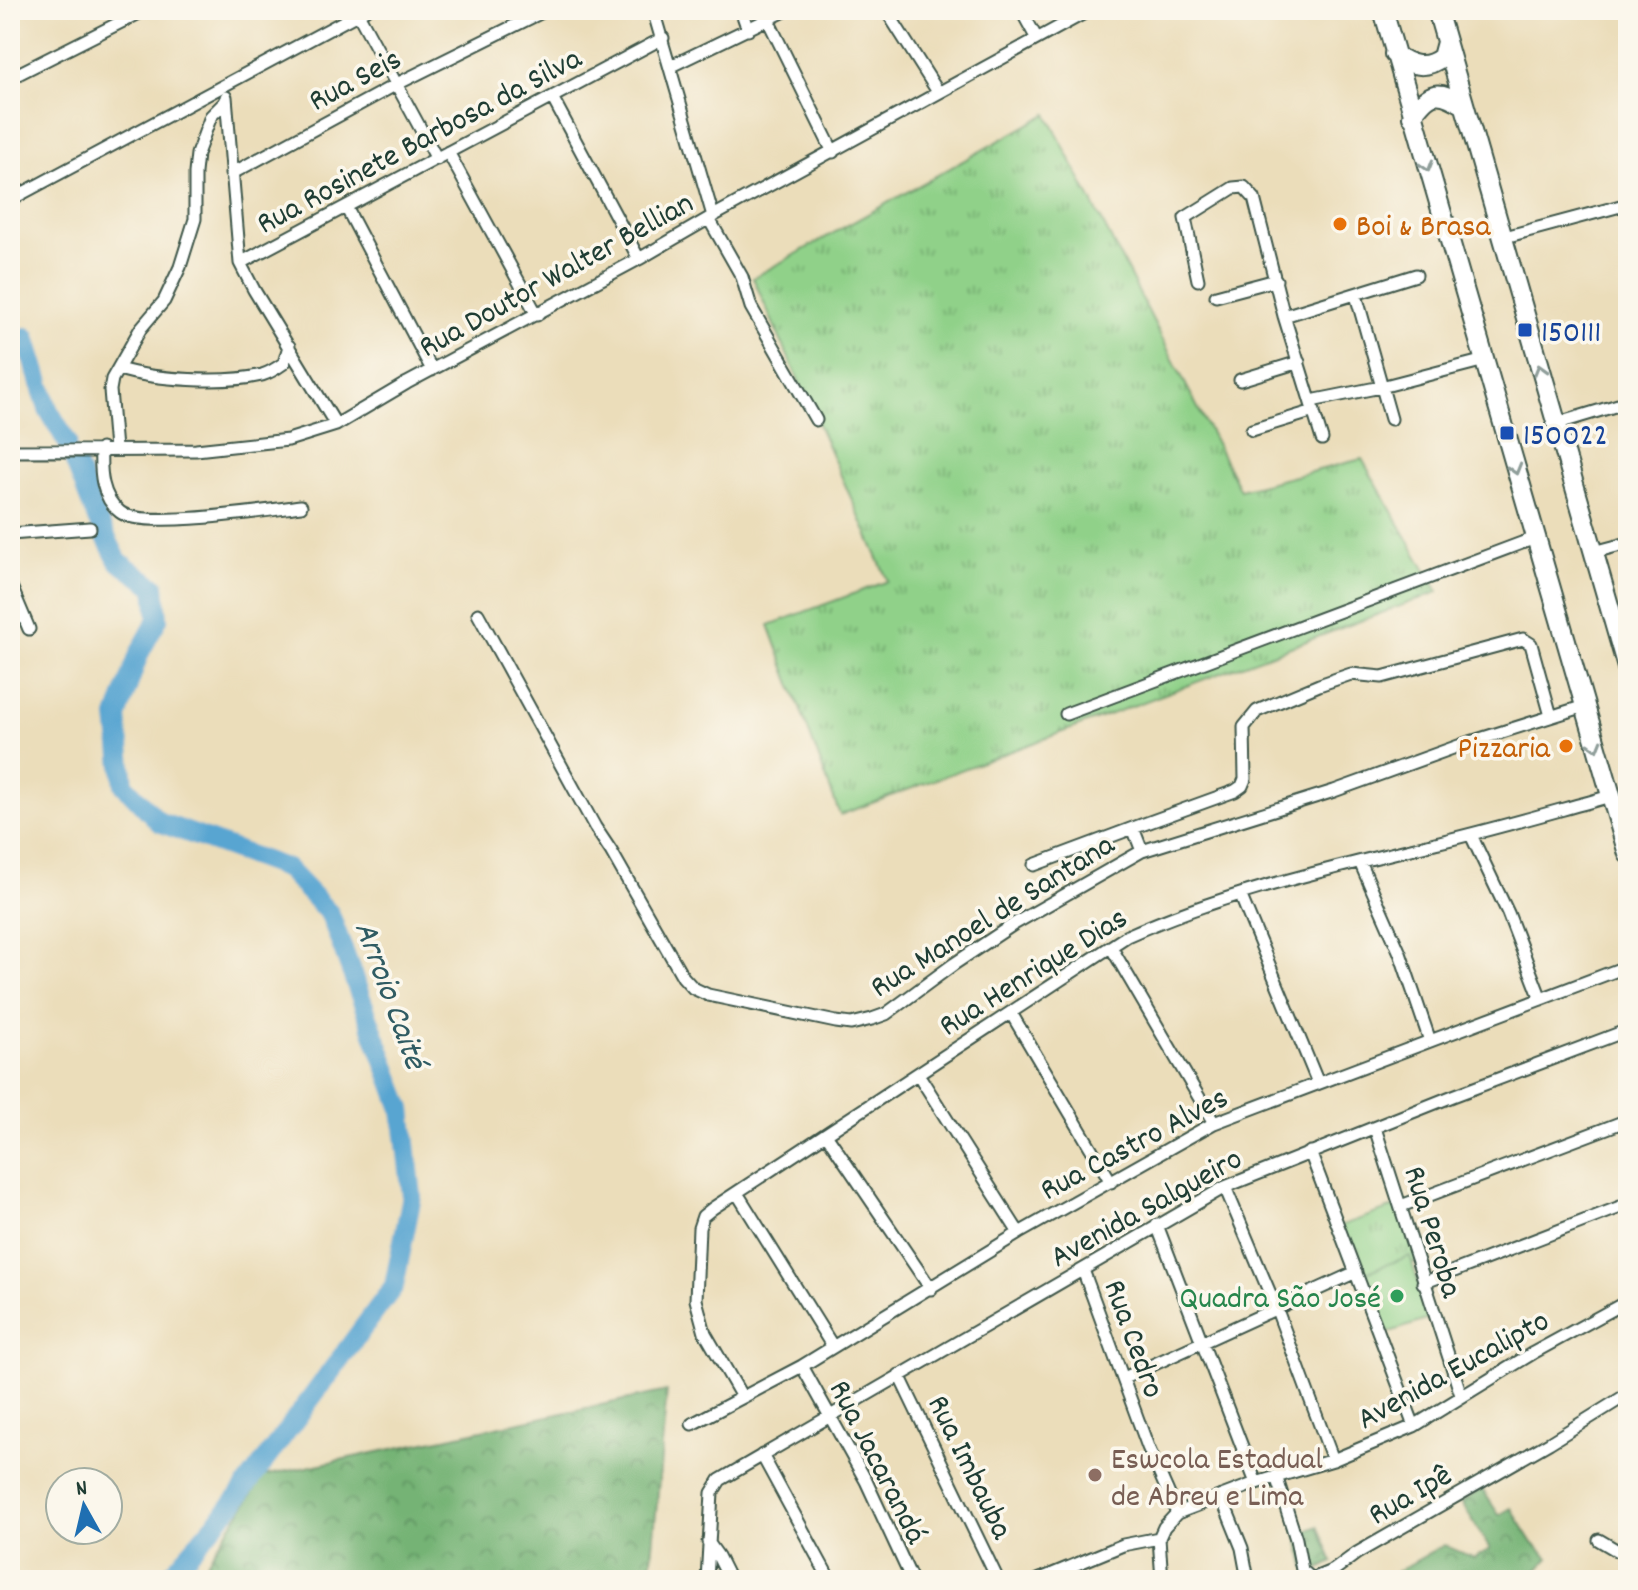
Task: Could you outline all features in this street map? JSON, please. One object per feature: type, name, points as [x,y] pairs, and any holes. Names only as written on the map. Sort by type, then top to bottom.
[{"type":"highway","points":[[1383,10],[1628,854]]},
{"type":"highway","points":[[1437,10],[1628,671]]},
{"type":"highway","points":[[1394,54],[1411,64],[1426,66],[1442,57],[1446,42]]},
{"type":"highway","points":[[1412,116],[1434,94],[1443,94],[1464,105]]},
{"type":"street","points":[[10,78],[145,10]]},
{"type":"street","name":"Rua Seis","points":[[231,174],[397,84],[546,10]]},
{"type":"street","points":[[653,10],[711,217],[742,277],[751,307],[816,420]]},
{"type":"street","points":[[741,10],[748,30]]},
{"type":"street","points":[[671,66],[787,10]]},
{"type":"street","points":[[886,10],[938,92]]},
{"type":"street","points":[[1021,10],[1037,39]]},
{"type":"street","name":"Rua Doutor Walter Bellian","points":[[10,451],[196,450],[262,444],[306,436],[336,425],[1090,10]]},
{"type":"street","points":[[10,200],[359,11],[437,159]]},
{"type":"street","points":[[768,20],[833,152]]},
{"type":"street","name":"Rua Rosinete Barbosa da Silva","points":[[240,263],[663,38]]},
{"type":"street","points":[[226,84],[240,263],[336,425]]},
{"type":"street","points":[[552,97],[639,259]]},
{"type":"street","points":[[115,449],[110,390],[112,379],[141,328],[164,301],[180,267],[195,219],[197,154],[211,116],[226,101]]},
{"type":"street","points":[[448,152],[537,315]]},
{"type":"street","points":[[1198,280],[1185,218],[1239,186],[1249,191],[1254,198],[1284,316],[1322,439]]},
{"type":"street","points":[[1501,238],[1628,204]]},
{"type":"street","points":[[346,207],[432,370]]},
{"type":"street","points":[[1284,316],[1416,275]]},
{"type":"street","points":[[1216,296],[1276,280]]},
{"type":"street","points":[[1356,295],[1391,419]]},
{"type":"street","points":[[119,369],[144,376],[237,379],[265,374],[284,363],[289,346]]},
{"type":"street","points":[[1252,430],[1312,406],[1485,360]]},
{"type":"street","points":[[1240,380],[1299,362]]},
{"type":"street","points":[[1555,424],[1628,402]]},
{"type":"street","points":[[101,449],[103,486],[117,509],[129,517],[149,520],[215,516],[301,506]]},
{"type":"street","points":[[10,534],[90,528]]},
{"type":"street","points":[[1066,714],[1535,538]]},
{"type":"street","points":[[1594,552],[1628,543]]},
{"type":"street","points":[[10,584],[29,629]]},
{"type":"street","name":"Rua Manoel de Santana","points":[[478,614],[595,827],[668,953],[693,988],[708,995],[851,1024],[886,1014],[1014,924],[1142,851],[1334,791],[1585,706]]},
{"type":"street","points":[[1034,865],[1242,786],[1245,779],[1244,727],[1253,713],[1351,674],[1382,677],[1523,639],[1531,644],[1551,716]]},
{"type":"street","name":"Rua Henrique Dias","points":[[742,1397],[705,1333],[696,1300],[697,1242],[701,1220],[713,1208],[1127,936],[1183,912],[1304,874],[1471,835],[1611,796]]},
{"type":"street","points":[[1133,828],[1142,851]]},
{"type":"street","points":[[1471,835],[1508,913],[1541,999]]},
{"type":"street","points":[[1360,862],[1400,953],[1430,1041]]},
{"type":"street","points":[[1240,894],[1318,1083]]},
{"type":"street","points":[[1111,947],[1214,1123]]},
{"type":"street","name":"Rua Castro Alves","points":[[692,1424],[802,1366],[1019,1233],[1214,1123],[1628,966]]},
{"type":"street","points":[[1011,1013],[1111,1182]]},
{"type":"street","name":"Avenida Salgueiro","points":[[708,1542],[712,1493],[716,1485],[762,1455],[1225,1187],[1628,1030]]},
{"type":"street","points":[[918,1074],[1019,1233]]},
{"type":"street","points":[[1401,1206],[1628,1120]]},
{"type":"street","name":"Rua Peroba","points":[[1375,1128],[1461,1395]]},
{"type":"street","points":[[826,1134],[931,1289]]},
{"type":"street","points":[[1310,1152],[1414,1426]]},
{"type":"street","points":[[1225,1187],[1277,1310],[1333,1460]]},
{"type":"street","points":[[737,1193],[833,1347]]},
{"type":"street","points":[[1423,1283],[1628,1204]]},
{"type":"street","points":[[1157,1225],[1256,1483]]},
{"type":"street","name":"Rua Cedro","points":[[1083,1270],[1148,1447],[1177,1513]]},
{"type":"street","points":[[1124,1378],[1356,1272]]},
{"type":"street","name":"Avenida Eucalipto","points":[[1177,1513],[1276,1476],[1333,1460],[1414,1426],[1461,1395],[1628,1301]]},
{"type":"street","name":"Rua Jacarandá","points":[[802,1366],[866,1481],[912,1580]]},
{"type":"street","name":"Rua Imbauba","points":[[899,1375],[998,1580]]},
{"type":"street","name":"Rua Ipê","points":[[1276,1476],[1296,1539],[1302,1570],[1312,1579],[1334,1570],[1357,1553],[1628,1394]]},
{"type":"street","points":[[762,1455],[830,1580]]},
{"type":"street","points":[[1221,1496],[1242,1548],[1248,1580]]},
{"type":"street","points":[[1162,1580],[1159,1538],[1177,1513]]},
{"type":"street","points":[[1038,1580],[1065,1575],[1123,1545],[1159,1538]]},
{"type":"street","points":[[1599,1540],[1628,1557]]},
{"type":"street","points":[[707,1580],[708,1542]]},
{"type":"street","points":[[708,1542],[730,1580]]},
{"type":"green space","points":[[1047,114],[1240,490],[1362,459],[1438,592],[840,815],[769,625],[888,581],[753,278]]},
{"type":"green space","points":[[1405,1203],[1419,1261],[1363,1286],[1337,1227]]},
{"type":"green space","name":"Quadra São José","points":[[1410,1256],[1429,1319],[1387,1333],[1363,1273]]},
{"type":"green space","points":[[667,1391],[650,1580],[195,1580],[264,1476]]},
{"type":"green space","points":[[1482,1489],[1499,1515],[1511,1508],[1533,1543],[1549,1558],[1538,1570],[1514,1580],[1382,1580],[1444,1545],[1474,1558],[1490,1549],[1461,1502]]},
{"type":"green space","points":[[1318,1526],[1333,1562],[1314,1572],[1306,1568],[1297,1535]]},
{"type":"waterway","name":"Arroio Caité","points":[[26,337],[48,409],[67,442]]},
{"type":"waterway","name":"Arroio Caité","points":[[73,457],[98,521],[118,561],[155,587],[158,619],[139,654],[117,717],[124,785],[159,822],[287,869],[330,914],[402,1109],[412,1196],[394,1286],[235,1501],[166,1580]]},
{"type":"place","name":"Boi & Brasa","points":[[1340,224]]},
{"type":"place","name":"150111","points":[[1525,330]]},
{"type":"place","name":"150022","points":[[1507,433]]},
{"type":"place","name":"Pizzaria","points":[[1566,746]]},
{"type":"place","name":"Quadra São José","points":[[1397,1296]]},
{"type":"place","name":"Eswcola Estadual de Abreu e Lima","points":[[1095,1475]]}]
